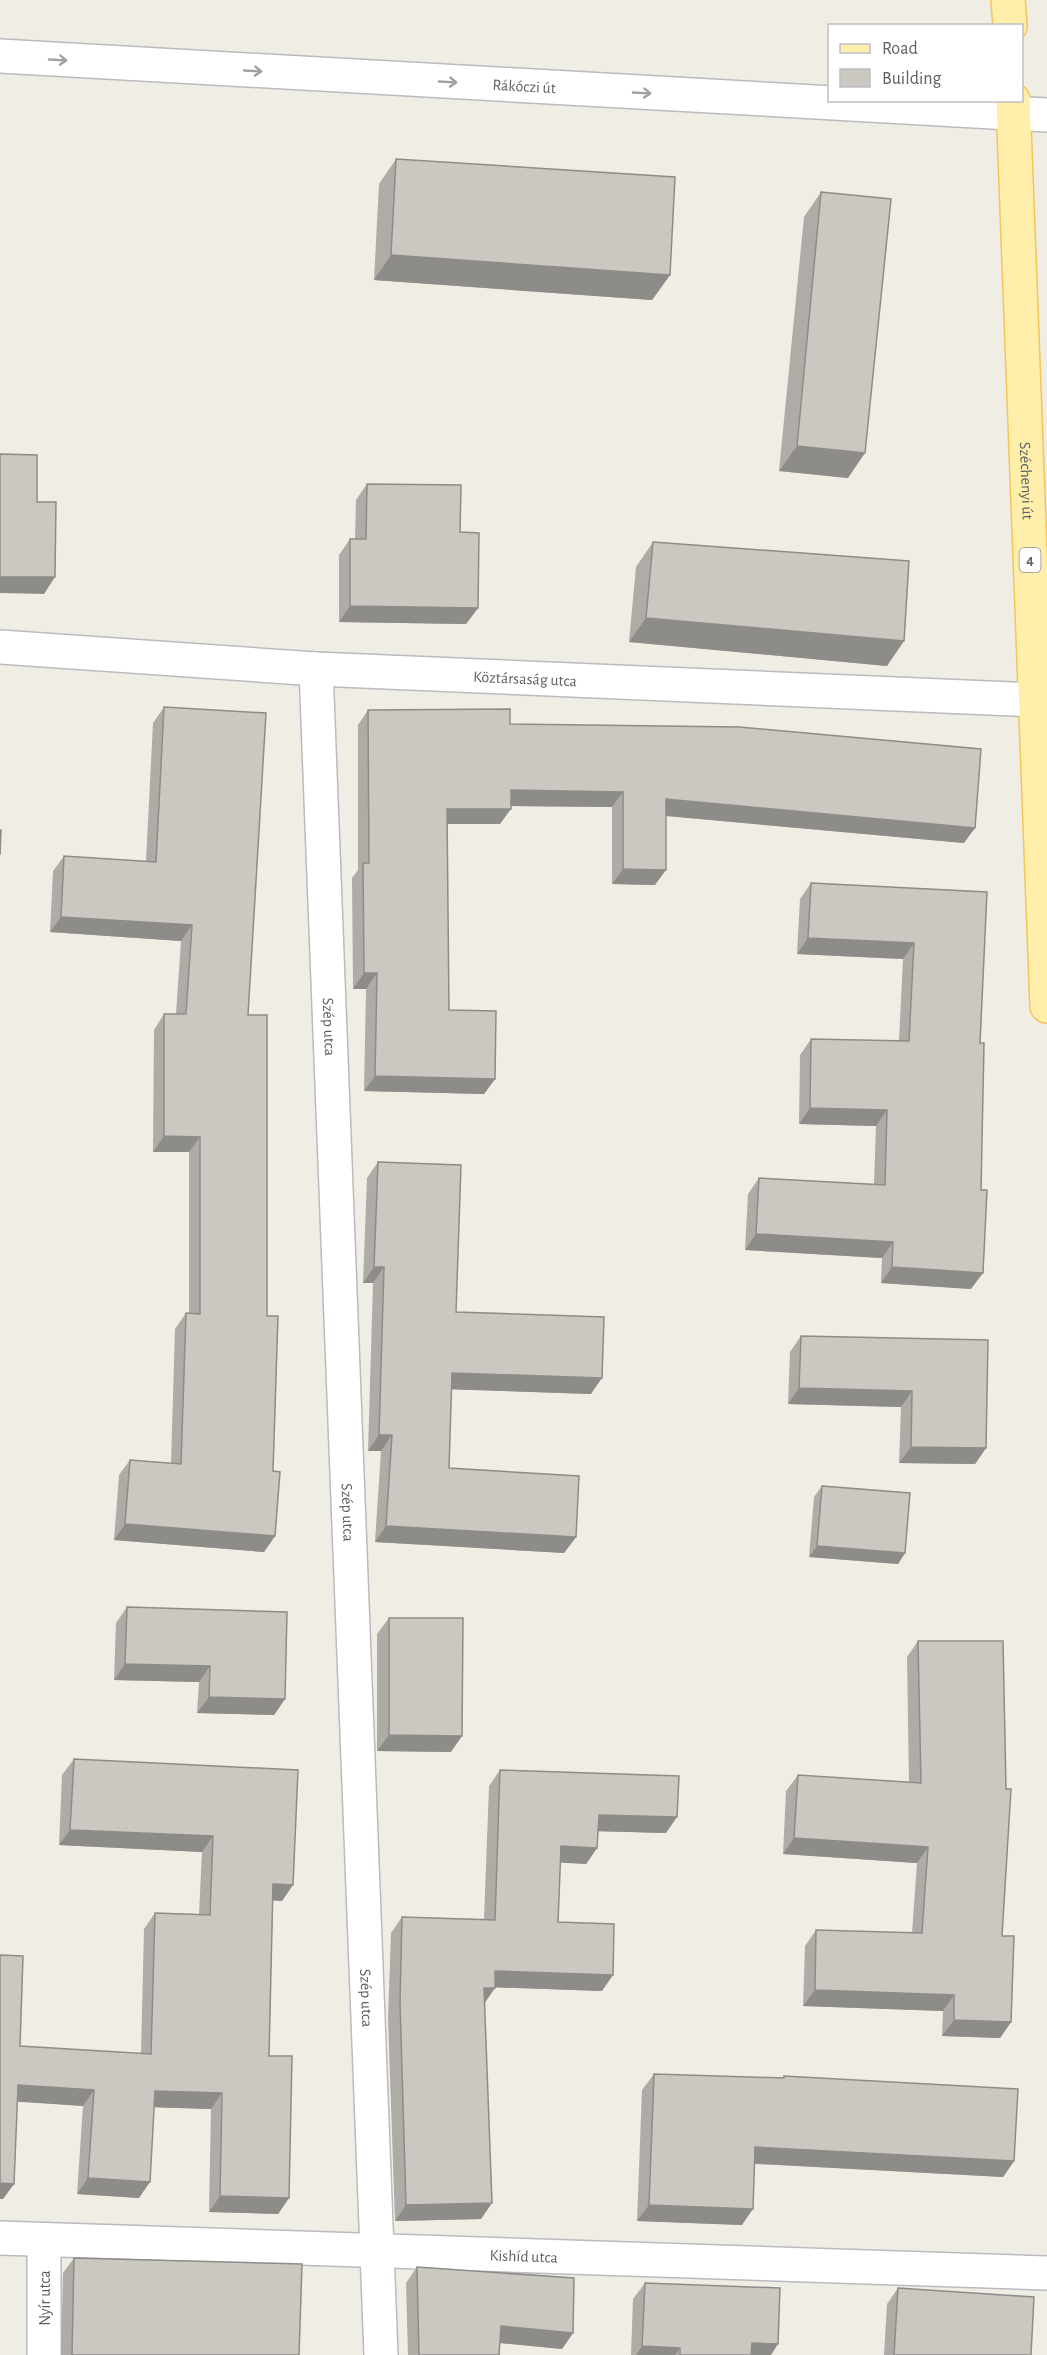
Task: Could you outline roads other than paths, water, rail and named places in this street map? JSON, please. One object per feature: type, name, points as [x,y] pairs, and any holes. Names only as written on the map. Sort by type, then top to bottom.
[{"type":"main road","points":[[1008,0],[1010,24]]},
{"type":"main road","name":"Széchenyi út","points":[[1014,107],[1041,704],[1047,1006]]},
{"type":"street","name":"Rákóczi út","points":[[0,56],[828,98]]},
{"type":"street","name":"Rákóczi út","points":[[915,102],[1014,107],[1047,114]]},
{"type":"street","name":"Köztársaság utca","points":[[0,647],[316,669],[1041,704]]},
{"type":"street","name":"Szép utca","points":[[316,669],[379,2250],[381,2355]]},
{"type":"street","name":"Kishíd utca","points":[[0,2238],[1047,2274]]},
{"type":"street","name":"Nyír utca","points":[[44,2241],[44,2355]]}]
